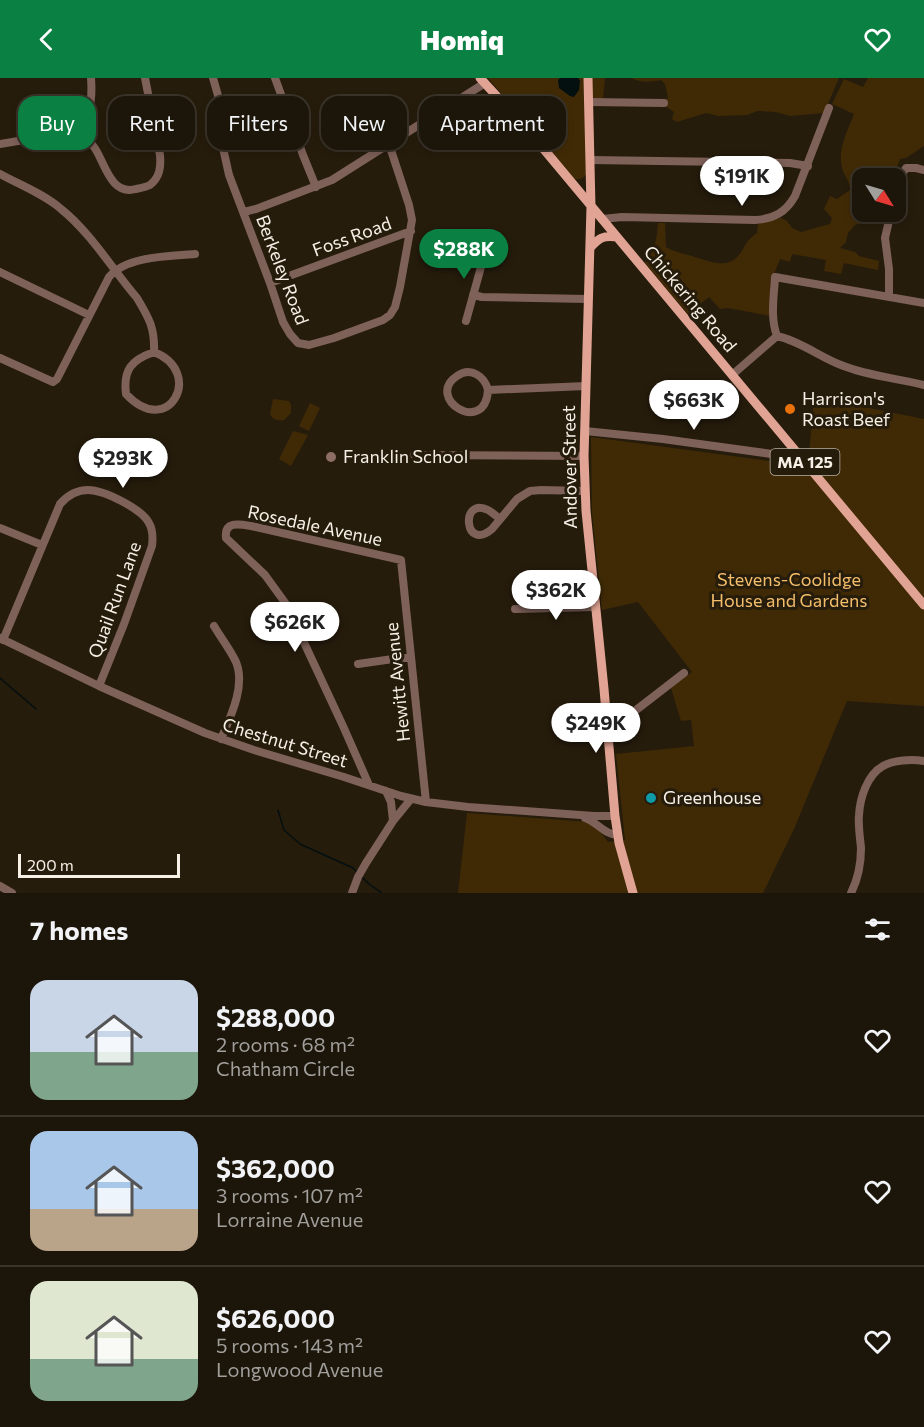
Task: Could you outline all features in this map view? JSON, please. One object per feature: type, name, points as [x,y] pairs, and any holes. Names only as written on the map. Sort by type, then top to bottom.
[{"type":"main road","name":"Andover Street","points":[[588,78],[591,207],[584,491],[615,816],[633,893]]},
{"type":"main road","name":"MA 125","points":[[482,80],[527,129],[591,207]]},
{"type":"main road","points":[[571,183],[583,182],[590,173]]},
{"type":"main road","name":"Chickering Road","points":[[591,207],[924,605]]},
{"type":"main road","points":[[590,248],[600,238],[617,237]]},
{"type":"street","points":[[91,78],[92,96]]},
{"type":"street","points":[[96,150],[111,179],[120,188],[130,191],[151,184],[160,172],[160,155],[145,78]]},
{"type":"street","name":"Berkeley Road","points":[[213,78],[222,117],[224,156],[229,175],[285,327],[298,343],[309,345],[368,326],[387,317],[395,307],[411,231],[412,214],[392,150]]},
{"type":"street","points":[[275,78],[316,187]]},
{"type":"street","points":[[407,132],[482,80]]},
{"type":"street","points":[[589,102],[664,103]]},
{"type":"street","points":[[602,219],[622,217],[755,220],[777,215],[790,205],[795,196],[829,108]]},
{"type":"street","points":[[0,144],[18,141]]},
{"type":"street","points":[[244,212],[332,180],[380,150]]},
{"type":"street","points":[[590,160],[790,163],[808,166]]},
{"type":"street","points":[[906,168],[924,170]]},
{"type":"street","points":[[0,174],[41,195],[62,209],[83,231],[137,298],[148,316],[154,333],[154,352]]},
{"type":"street","points":[[889,222],[885,238],[889,269],[889,297]]},
{"type":"street","name":"Foss Road","points":[[270,283],[411,231]]},
{"type":"street","points":[[466,321],[481,267],[489,250]]},
{"type":"street","points":[[0,358],[53,382],[57,379],[114,271],[128,264],[156,257],[195,254]]},
{"type":"street","points":[[0,272],[89,315]]},
{"type":"street","points":[[777,336],[773,320],[776,277],[924,303]]},
{"type":"street","points":[[473,295],[588,299]]},
{"type":"street","points":[[732,375],[777,336]]},
{"type":"street","points":[[777,336],[795,342],[826,359],[849,368],[875,376],[924,385]]},
{"type":"street","points":[[154,352],[162,355],[171,363],[177,372],[179,386],[177,395],[170,404],[161,409],[148,409],[137,405],[126,394],[125,375],[132,364],[141,356],[154,352]]},
{"type":"street","points":[[464,372],[477,374],[483,378],[488,390],[485,403],[476,411],[470,412],[453,405],[448,393],[452,380],[464,372]]},
{"type":"street","points":[[488,390],[586,386]]},
{"type":"street","points":[[585,431],[801,458]]},
{"type":"street","points":[[414,455],[584,456]]},
{"type":"street","name":"Quail Run Lane","points":[[2,639],[60,504],[68,496],[79,491],[96,491],[110,496],[147,519],[153,537],[152,546],[124,624],[99,686]]},
{"type":"street","points":[[500,519],[517,499],[530,491],[584,491]]},
{"type":"street","name":"Rosedale Avenue","points":[[369,785],[286,604],[265,575],[228,541],[225,535],[229,527],[251,525],[401,560]]},
{"type":"street","points":[[0,528],[42,545]]},
{"type":"street","name":"Hewitt Avenue","points":[[401,560],[426,802]]},
{"type":"street","points":[[515,609],[596,607]]},
{"type":"street","points":[[214,626],[236,661],[240,685],[221,740]]},
{"type":"street","name":"Chestnut Street","points":[[2,639],[99,686],[221,740],[411,799],[468,807],[615,816]]},
{"type":"street","points":[[358,664],[411,658]]},
{"type":"street","points":[[608,730],[684,673]]},
{"type":"street","points":[[606,713],[618,719],[628,716]]},
{"type":"street","points":[[851,893],[859,870],[861,848],[858,818],[861,798],[866,788],[883,766],[892,763],[924,761]]},
{"type":"street","points":[[386,791],[392,802],[393,821]]},
{"type":"street","points":[[352,893],[359,875],[393,821],[411,799]]},
{"type":"street","name":"Chestnut Street","points":[[578,815],[591,820],[611,835],[618,835]]},
{"type":"street","points":[[0,886],[12,893]]},
{"type":"green space","points":[[488,78],[585,78],[586,174],[584,177],[574,179],[549,150],[566,150],[566,96],[503,96]]},
{"type":"green space","points":[[590,78],[605,78],[603,99],[594,99],[591,95]]},
{"type":"green space","points":[[631,78],[839,78],[824,113],[790,116],[758,111],[747,115],[718,116],[706,113],[677,122],[672,119],[674,112],[665,106],[668,97],[665,84],[661,80],[646,82]]},
{"type":"green space","points":[[868,78],[924,78],[924,146],[906,158],[900,159],[897,168],[852,168],[852,222],[865,222],[855,225],[840,248],[879,261],[878,270],[844,263],[841,274],[824,271],[826,260],[792,254],[790,262],[780,259],[774,274],[771,275],[770,316],[728,308],[720,309],[709,297],[688,314],[645,263],[655,244],[658,223],[665,223],[666,247],[719,263],[730,262],[739,255],[748,241],[757,233],[758,224],[781,218],[787,221],[792,228],[801,232],[830,224],[832,218],[824,209],[830,196],[837,199],[850,190],[842,167],[841,154],[854,114],[832,104],[844,79],[863,87]]},
{"type":"green space","name":"Stevens-Coolidge House and Gardens","points":[[814,397],[924,419],[924,706],[847,701],[794,829],[763,893],[458,893],[467,813],[588,822],[598,829],[608,842],[625,840],[616,754],[694,746],[691,720],[681,721],[671,688],[692,672],[638,602],[602,610],[592,512],[591,437],[791,464],[809,455]]},
{"type":"green space","points":[[273,399],[289,401],[291,413],[284,420],[272,418],[270,414]]},
{"type":"green space","points":[[310,403],[320,408],[309,431],[299,426]]},
{"type":"green space","points":[[293,431],[308,435],[291,466],[279,459]]},
{"type":"shaded area","points":[[560,78],[578,78],[579,90],[574,97],[559,88]]},
{"type":"waterway","points":[[0,678],[36,709]]},
{"type":"waterway","points":[[278,810],[284,830],[300,844],[353,868],[358,873]]},
{"type":"waterway","points":[[362,877],[382,893]]},
{"type":"place","name":"Harrison's Roast Beef","points":[[790,409]]},
{"type":"place","name":"Franklin School","points":[[331,457]]},
{"type":"place","name":"Greenhouse","points":[[651,798]]}]
